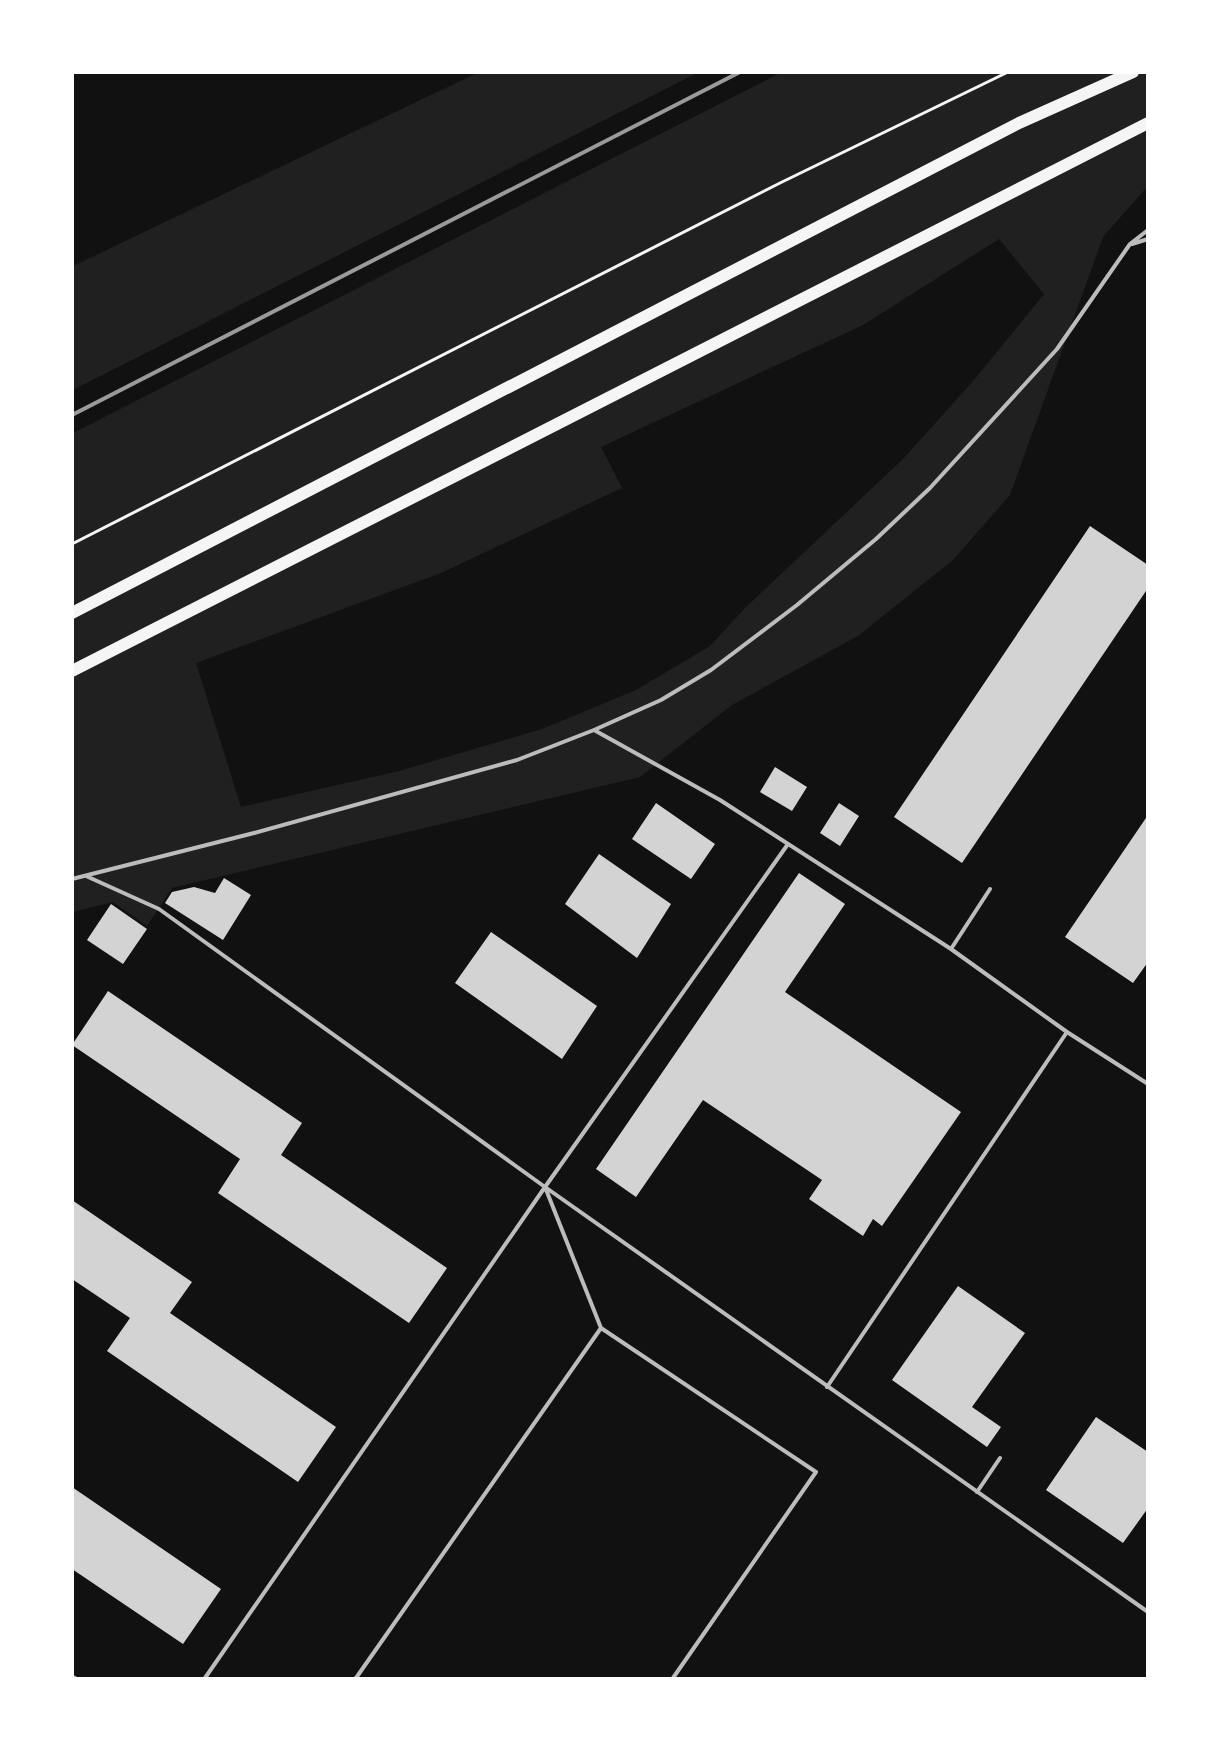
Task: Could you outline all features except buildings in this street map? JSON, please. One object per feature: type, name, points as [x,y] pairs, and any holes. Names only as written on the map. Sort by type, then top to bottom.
[{"type":"main road","points":[[72,613],[1019,123],[1133,72]]},
{"type":"main road","points":[[72,671],[1148,123]]},
{"type":"lane","points":[[72,879],[254,833],[518,760],[594,730],[661,700],[711,670],[797,605],[876,539],[930,488],[1057,349],[1130,244],[1148,230]]},
{"type":"lane","points":[[1130,244],[1148,239]]},
{"type":"lane","points":[[594,730],[720,800],[952,949],[1067,1032],[1148,1084]]},
{"type":"lane","points":[[205,1678],[545,1187],[788,844]]},
{"type":"lane","points":[[85,875],[160,909],[545,1187],[1148,1612]]},
{"type":"lane","points":[[952,949],[990,889]]},
{"type":"lane","points":[[827,1387],[1067,1032]]},
{"type":"lane","points":[[545,1187],[602,1328],[816,1472],[673,1678]]},
{"type":"lane","points":[[356,1678],[602,1328]]},
{"type":"lane","points":[[977,1492],[1000,1458]]},
{"type":"path","points":[[72,544],[780,183],[1008,72]]},
{"type":"shaded area","points":[[477,73],[697,73],[73,390],[73,266]]},
{"type":"shaded area","points":[[780,73],[1147,73],[1147,187],[1103,237],[1010,495],[953,560],[858,636],[732,705],[640,777],[172,888],[147,926],[113,902],[73,912],[73,433]],"holes":[[[999,239],[1044,294],[974,380],[903,459],[745,608],[710,646],[636,690],[542,729],[399,771],[241,807],[196,663],[441,573],[622,488],[601,447],[863,325]]]},
{"type":"railway","points":[[72,415],[740,72]]}]
